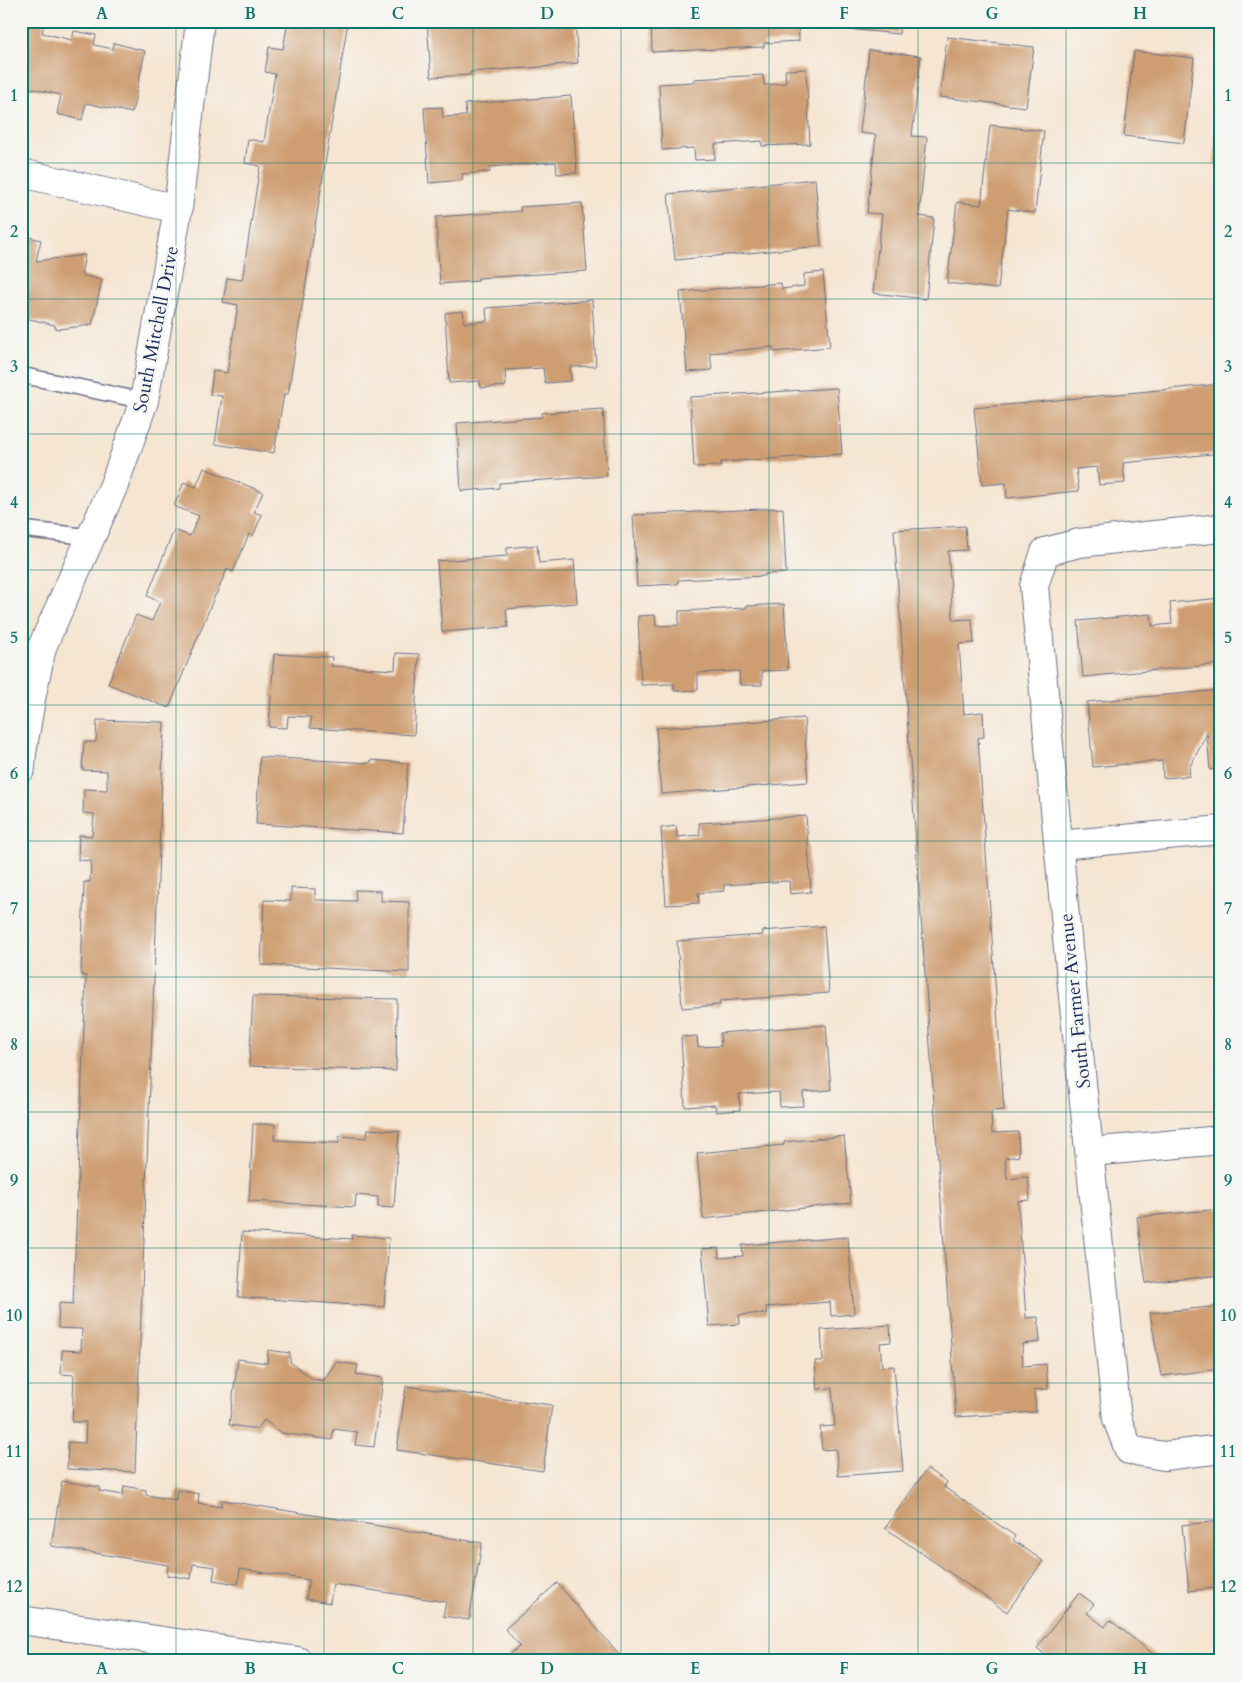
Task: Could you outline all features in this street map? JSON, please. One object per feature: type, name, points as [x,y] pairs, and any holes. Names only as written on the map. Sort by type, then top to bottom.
[{"type":"street","name":"South Mitchell Drive","points":[[21,768],[26,699],[42,647],[114,485],[144,401],[178,209],[200,21]]},
{"type":"street","points":[[21,173],[178,209]]},
{"type":"street","name":"South Farmer Avenue","points":[[1221,528],[1079,543],[1045,552],[1034,586],[1058,845],[1117,1419],[1129,1450],[1164,1456],[1221,1449]]},
{"type":"street","points":[[1058,845],[1221,830]]},
{"type":"street","points":[[1090,1152],[1221,1140]]},
{"type":"street","points":[[21,1620],[298,1661]]},
{"type":"lane","points":[[21,375],[144,401]]},
{"type":"lane","points":[[21,529],[91,537]]},
{"type":"building","points":[[21,21],[44,24],[42,33],[72,40],[74,31],[96,35],[94,45],[113,49],[114,43],[145,51],[132,113],[86,103],[82,120],[57,114],[61,95],[21,86]]},
{"type":"building","points":[[288,21],[348,21],[288,394],[284,394],[274,453],[215,444],[222,396],[210,395],[213,371],[227,373],[238,305],[223,302],[227,278],[242,280],[260,166],[245,163],[248,139],[264,142],[275,74],[265,72],[269,47],[283,49]]},
{"type":"building","points":[[427,21],[575,21],[578,63],[470,72],[470,75],[431,77]]},
{"type":"building","points":[[651,21],[798,21],[799,41],[764,43],[764,47],[652,52]]},
{"type":"building","points":[[848,21],[900,21],[899,34],[847,29]]},
{"type":"building","points":[[947,37],[1034,47],[1026,107],[940,97]]},
{"type":"building","points":[[869,50],[921,56],[912,136],[927,137],[919,216],[934,218],[926,299],[873,293],[882,214],[867,213],[876,135],[860,133]]},
{"type":"building","points":[[1134,51],[1194,58],[1184,143],[1124,136]]},
{"type":"building","points":[[806,69],[810,144],[762,146],[762,141],[715,144],[715,159],[695,160],[694,148],[662,150],[659,84],[694,82],[694,79],[763,75],[764,85],[786,83],[785,70]]},
{"type":"building","points":[[571,96],[577,173],[557,174],[556,162],[489,167],[490,172],[462,174],[463,180],[429,183],[424,108],[442,107],[443,117],[466,116],[465,104]]},
{"type":"building","points":[[1219,104],[1221,104],[1221,164],[1214,164]]},
{"type":"building","points":[[990,125],[1044,131],[1035,213],[1008,209],[998,289],[947,283],[957,202],[981,205]]},
{"type":"building","points":[[815,179],[821,246],[675,260],[668,194]]},
{"type":"building","points":[[582,203],[587,271],[478,278],[478,281],[440,284],[436,217],[521,211],[520,207]]},
{"type":"building","points":[[21,235],[41,240],[36,261],[85,255],[81,275],[102,280],[92,325],[59,329],[55,328],[55,325],[21,317]]},
{"type":"building","points":[[823,272],[830,347],[774,352],[773,347],[710,353],[712,370],[687,372],[680,292],[781,283],[782,289],[804,286],[804,274]]},
{"type":"building","points":[[592,300],[596,366],[570,367],[571,381],[545,383],[543,368],[505,370],[506,386],[481,388],[480,381],[449,383],[445,313],[463,311],[464,323],[487,321],[486,308]]},
{"type":"building","points":[[1221,384],[1221,453],[1123,463],[1125,483],[1099,485],[1097,467],[1076,469],[1079,491],[1007,498],[1006,483],[982,485],[974,408]]},
{"type":"building","points":[[837,388],[842,454],[721,462],[721,466],[694,467],[690,397]]},
{"type":"building","points":[[603,409],[607,476],[499,483],[499,488],[461,491],[457,423],[542,417],[542,413]]},
{"type":"building","points":[[204,468],[263,492],[254,512],[262,515],[253,536],[249,534],[233,572],[227,569],[169,708],[108,684],[136,615],[152,621],[160,602],[147,596],[174,530],[190,536],[199,516],[174,506],[184,482],[196,487]]},
{"type":"building","points":[[783,508],[786,573],[765,574],[765,576],[678,580],[678,584],[637,586],[633,515]]},
{"type":"building","points":[[965,526],[967,550],[948,551],[953,620],[972,619],[974,643],[959,644],[964,714],[983,712],[984,737],[978,738],[1004,1110],[991,1111],[992,1133],[1018,1132],[1019,1156],[1005,1158],[1007,1179],[1028,1177],[1030,1200],[1018,1201],[1026,1318],[1038,1317],[1040,1342],[1022,1344],[1023,1366],[1046,1364],[1048,1389],[1034,1390],[1036,1412],[956,1417],[894,530]]},
{"type":"building","points":[[537,545],[539,563],[574,560],[577,603],[506,609],[508,627],[442,632],[437,561],[507,556],[507,548]]},
{"type":"building","points":[[1221,598],[1221,664],[1083,677],[1078,621],[1151,614],[1152,626],[1172,624],[1170,603]]},
{"type":"building","points":[[784,604],[788,670],[762,671],[762,685],[740,685],[739,671],[698,673],[698,690],[674,691],[674,684],[641,685],[638,616],[655,615],[656,626],[679,625],[679,611]]},
{"type":"building","points":[[396,653],[419,654],[414,735],[310,728],[311,717],[288,716],[287,728],[269,727],[274,654],[332,657],[331,666],[395,670]]},
{"type":"building","points":[[1221,690],[1221,768],[1210,770],[1207,734],[1189,768],[1190,776],[1163,778],[1162,761],[1093,767],[1087,702]]},
{"type":"building","points":[[804,718],[808,782],[661,794],[656,728]]},
{"type":"building","points":[[97,720],[164,722],[135,1472],[67,1469],[68,1442],[85,1443],[86,1422],[72,1422],[74,1375],[61,1374],[62,1350],[81,1351],[82,1329],[58,1328],[59,1303],[73,1304],[86,976],[81,975],[84,882],[90,882],[91,861],[78,860],[79,835],[92,836],[94,814],[83,813],[84,789],[107,790],[107,771],[82,770],[84,742],[96,742]]},
{"type":"building","points":[[260,757],[370,763],[371,760],[408,763],[403,833],[256,824]]},
{"type":"building","points":[[806,816],[811,892],[790,894],[789,881],[724,885],[724,891],[698,893],[699,903],[666,905],[661,828],[676,826],[677,837],[700,835],[699,823]]},
{"type":"building","points":[[291,888],[315,889],[315,900],[356,901],[355,890],[381,891],[381,901],[409,902],[409,972],[261,965],[264,900],[291,901]]},
{"type":"building","points":[[824,926],[829,993],[720,1001],[720,1005],[682,1008],[677,941],[763,935],[762,931]]},
{"type":"building","points":[[253,996],[397,999],[396,1071],[249,1066]]},
{"type":"building","points":[[826,1025],[831,1090],[803,1092],[804,1106],[780,1107],[779,1092],[739,1094],[740,1110],[716,1112],[715,1105],[685,1107],[681,1037],[697,1036],[698,1047],[721,1046],[720,1033]]},
{"type":"building","points":[[253,1124],[275,1124],[274,1140],[339,1143],[339,1136],[367,1138],[368,1129],[399,1131],[394,1208],[378,1207],[378,1197],[356,1195],[355,1207],[249,1201]]},
{"type":"building","points":[[844,1136],[851,1203],[703,1219],[697,1153],[784,1145],[784,1142]]},
{"type":"building","points":[[1221,1209],[1221,1275],[1146,1283],[1137,1217]]},
{"type":"building","points":[[242,1232],[352,1239],[352,1235],[389,1238],[384,1307],[238,1297]]},
{"type":"building","points":[[848,1237],[854,1314],[831,1316],[830,1302],[766,1307],[767,1313],[739,1315],[740,1324],[709,1326],[702,1249],[718,1248],[719,1258],[743,1256],[742,1245]]},
{"type":"building","points":[[1221,1306],[1221,1369],[1161,1376],[1150,1313]]},
{"type":"building","points":[[890,1325],[891,1342],[880,1343],[882,1367],[894,1366],[903,1471],[838,1476],[836,1449],[822,1450],[820,1427],[835,1426],[832,1388],[817,1389],[815,1361],[823,1361],[821,1330]]},
{"type":"building","points":[[268,1350],[290,1353],[290,1362],[313,1379],[323,1381],[336,1362],[358,1365],[356,1374],[383,1378],[374,1447],[355,1445],[357,1432],[334,1429],[332,1440],[282,1433],[264,1420],[258,1429],[229,1425],[238,1359],[267,1363]]},
{"type":"building","points":[[406,1386],[552,1405],[543,1471],[397,1450]]},
{"type":"building","points":[[927,1469],[947,1482],[944,1487],[1015,1536],[1013,1540],[1043,1561],[1007,1612],[885,1528]]},
{"type":"building","points":[[62,1481],[100,1487],[99,1491],[123,1495],[124,1486],[146,1490],[146,1495],[176,1500],[177,1490],[199,1494],[198,1503],[221,1507],[222,1500],[482,1543],[469,1620],[443,1616],[446,1602],[333,1584],[330,1603],[306,1599],[309,1580],[240,1569],[238,1584],[213,1580],[215,1567],[193,1564],[191,1579],[167,1575],[168,1565],[51,1546]]},
{"type":"building","points":[[1221,1521],[1221,1587],[1189,1591],[1182,1525]]},
{"type":"building","points":[[557,1583],[625,1661],[514,1661],[509,1655],[520,1646],[505,1629]]},
{"type":"building","points":[[1079,1593],[1094,1604],[1087,1613],[1105,1627],[1110,1620],[1162,1661],[1053,1661],[1037,1648]]}]
